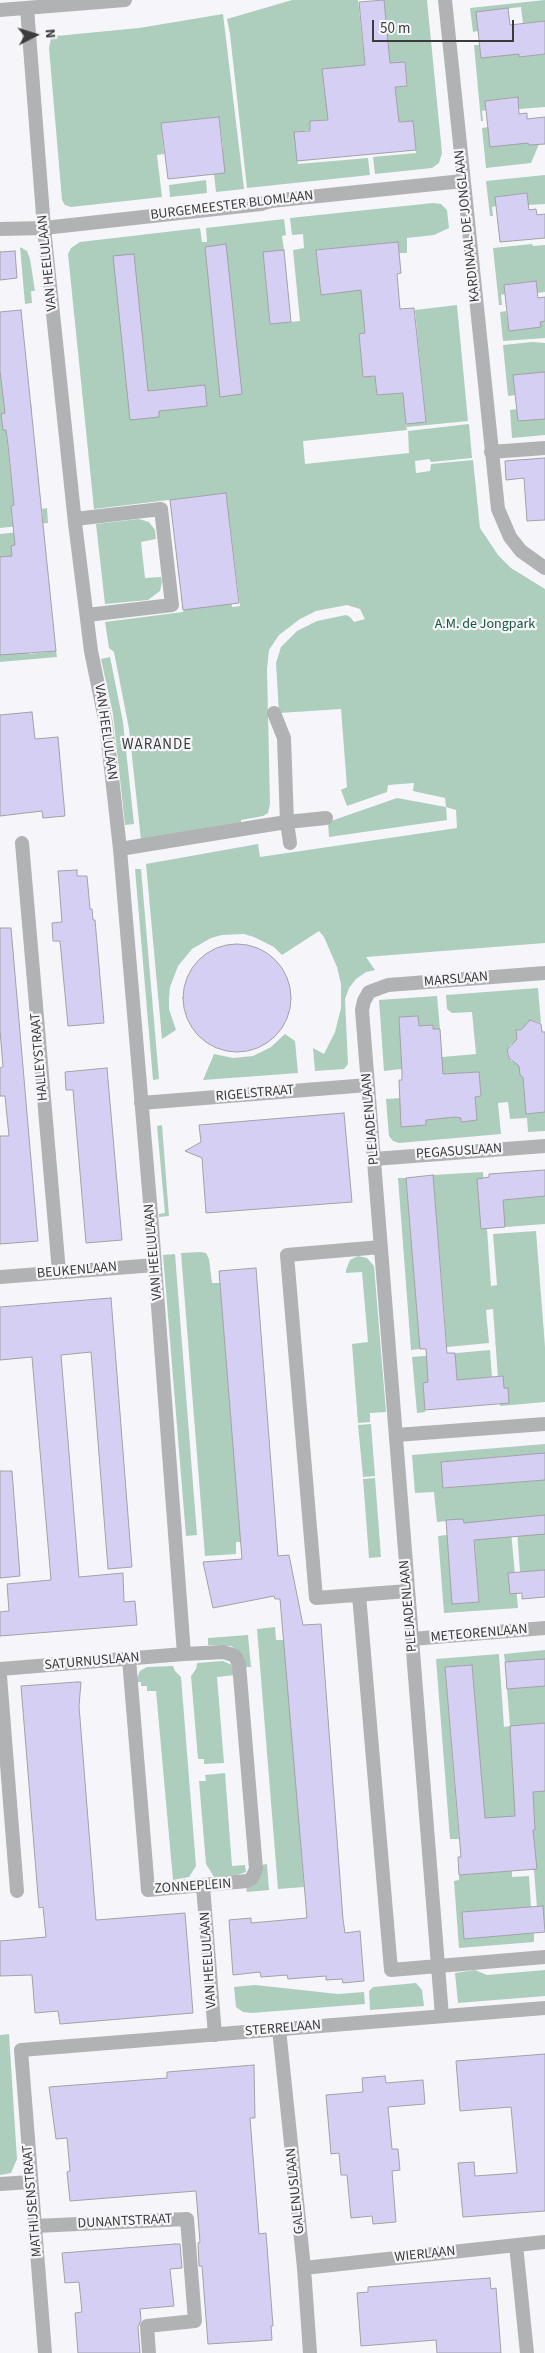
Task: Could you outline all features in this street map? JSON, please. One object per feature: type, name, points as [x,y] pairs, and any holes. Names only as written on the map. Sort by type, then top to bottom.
[{"type":"street","points":[[0,10],[124,0]]},
{"type":"street","name":"KARDINAAL DE JONGLAAN","points":[[445,0],[496,494],[502,522],[510,537],[521,551],[545,568]]},
{"type":"street","name":"VAN HEELULAAN","points":[[27,8],[44,228],[75,519],[86,615],[106,724],[120,849],[155,1264],[184,1654]]},
{"type":"street","name":"BURGEMEESTER BLOMLAAN","points":[[0,229],[44,228],[261,204],[298,198],[463,182]]},
{"type":"street","points":[[491,452],[545,448]]},
{"type":"street","points":[[75,519],[161,509],[172,605],[86,615]]},
{"type":"street","points":[[274,713],[284,738],[287,822],[290,842]]},
{"type":"street","points":[[120,849],[287,822],[326,818]]},
{"type":"street","name":"HALLEYSTRAAT","points":[[22,843],[58,1272]]},
{"type":"street","name":"MARSLAAN","points":[[369,992],[388,986],[545,973]]},
{"type":"street","name":"PLEJADENLAAN","points":[[369,992],[362,1010],[442,2016]]},
{"type":"street","name":"RIGELSTRAAT","points":[[141,1103],[368,1085]]},
{"type":"street","name":"PEGASUSLAAN","points":[[374,1158],[545,1146]]},
{"type":"street","points":[[381,1247],[287,1255],[316,1598],[408,1591]]},
{"type":"street","name":"BEUKENLAAN","points":[[0,1277],[155,1264]]},
{"type":"street","points":[[396,1435],[545,1424]]},
{"type":"street","points":[[359,1595],[391,1970],[545,1957]]},
{"type":"street","name":"METEORENLAAN","points":[[412,1639],[545,1628]]},
{"type":"street","name":"ZONNEPLEIN","points":[[129,1659],[148,1890],[247,1881],[252,1878],[256,1869],[239,1664],[235,1656],[224,1652],[184,1654]]},
{"type":"street","name":"SATURNUSLAAN","points":[[0,1669],[184,1654]]},
{"type":"street","points":[[0,1676],[17,1890]]},
{"type":"street","name":"VAN HEELULAAN","points":[[204,1886],[215,2035]]},
{"type":"street","name":"STERRELAAN","points":[[21,2050],[545,2008]]},
{"type":"street","name":"GALENUSLAAN","points":[[280,2029],[304,2268],[310,2353]]},
{"type":"street","name":"MATHIJSENSTRAAT","points":[[21,2050],[45,2353]]},
{"type":"street","points":[[0,2184],[31,2182]]},
{"type":"street","name":"DUNANTSTRAAT","points":[[34,2226],[187,2219],[195,2321],[147,2326],[149,2353]]},
{"type":"street","name":"WIERLAAN","points":[[304,2268],[545,2242]]},
{"type":"street","points":[[516,2245],[527,2353]]},
{"type":"green space","points":[[292,0],[358,0],[365,66],[322,69],[325,92],[336,91],[338,119],[311,121],[311,130],[295,132],[298,164],[368,158],[370,175],[247,188],[227,19]]},
{"type":"green space","points":[[384,0],[427,0],[442,153],[439,163],[432,168],[375,174],[373,157],[416,153],[413,121],[396,122],[398,113],[395,87],[407,86],[405,62],[390,63]]},
{"type":"green space","points":[[545,0],[545,21],[523,24],[521,7],[477,12],[478,31],[473,32],[470,8]]},
{"type":"green space","points":[[223,14],[244,189],[216,192],[214,174],[223,147],[219,117],[161,123],[164,154],[157,155],[162,197],[71,207],[65,205],[62,200],[49,48],[51,38],[139,28]]},
{"type":"green space","points":[[474,45],[480,45],[481,58],[519,51],[520,57],[545,54],[545,107],[519,109],[517,97],[486,101],[486,110],[482,111],[483,121],[481,121]]},
{"type":"green space","points":[[488,127],[528,137],[529,145],[539,144],[531,163],[486,168],[482,128]]},
{"type":"green space","points":[[545,175],[545,204],[528,205],[527,193],[495,197],[496,206],[492,207],[493,216],[490,216],[486,181]]},
{"type":"green space","points":[[206,180],[207,193],[170,197],[169,185]]},
{"type":"green space","name":"A.M. de Jongpark","points":[[433,203],[441,204],[447,210],[449,228],[434,235],[407,238],[407,253],[399,253],[398,242],[316,250],[321,295],[362,287],[365,333],[359,334],[363,377],[375,376],[377,395],[403,393],[407,430],[303,441],[305,464],[409,453],[408,431],[469,424],[472,458],[431,462],[429,459],[415,461],[416,473],[430,471],[431,464],[473,460],[480,528],[498,555],[511,568],[545,589],[545,943],[366,957],[375,970],[366,972],[356,979],[349,988],[345,999],[348,1064],[344,1069],[315,1071],[313,1048],[324,1054],[335,1032],[341,1008],[341,984],[337,967],[324,937],[319,931],[282,955],[274,947],[244,934],[222,935],[211,938],[192,949],[178,966],[170,987],[169,1009],[176,1030],[162,1039],[146,864],[258,844],[260,857],[457,828],[456,810],[446,807],[445,798],[413,791],[414,783],[388,785],[387,792],[347,806],[341,790],[347,787],[341,709],[279,713],[276,663],[281,647],[297,631],[317,621],[346,615],[354,622],[365,619],[360,609],[347,605],[316,611],[300,619],[279,635],[269,650],[267,669],[270,804],[268,813],[263,816],[241,820],[241,823],[141,840],[129,729],[114,652],[109,648],[105,622],[183,612],[213,555],[177,560],[176,556],[212,552],[209,527],[174,530],[173,524],[213,519],[210,495],[94,509],[68,254],[71,248],[80,242],[200,228],[202,242],[207,242],[206,228],[284,219],[286,235],[282,236],[284,250],[263,253],[270,324],[300,321],[293,250],[304,248],[303,234],[292,235],[290,218]],"holes":[[[226,493],[240,606],[232,607],[218,494]]]},
{"type":"green space","points":[[532,244],[533,246],[545,245],[545,292],[537,293],[536,281],[504,285],[505,294],[501,295],[502,305],[499,305],[493,248]]},
{"type":"green space","points":[[20,247],[27,251],[30,259],[35,291],[31,291],[32,303],[25,304]]},
{"type":"green space","points":[[457,305],[468,421],[407,427],[407,424],[426,421],[415,310]]},
{"type":"green space","points":[[506,311],[509,331],[540,327],[540,322],[545,321],[545,338],[503,341],[500,312]]},
{"type":"green space","points":[[533,342],[545,343],[545,372],[514,375],[515,395],[508,396],[503,345]]},
{"type":"green space","points":[[0,370],[4,406],[31,403],[32,411],[1,414],[3,430],[6,430],[14,505],[11,506],[12,522],[43,519],[42,509],[47,508],[48,523],[0,528]]},
{"type":"green space","points":[[517,409],[518,421],[545,419],[545,435],[512,438],[510,410]]},
{"type":"green space","points":[[139,519],[149,522],[155,530],[156,539],[141,542],[145,578],[161,577],[160,591],[148,600],[105,604],[96,524]]},
{"type":"green space","points":[[39,530],[40,543],[11,546],[13,562],[20,562],[29,654],[56,651],[57,657],[0,662],[0,534]]},
{"type":"green space","points":[[110,657],[123,722],[134,824],[125,825],[113,714],[101,659]]},
{"type":"green space","points":[[397,798],[446,807],[447,820],[329,837],[328,822]]},
{"type":"green space","points":[[135,869],[141,869],[159,1079],[153,1080]]},
{"type":"green space","points":[[538,988],[541,1023],[530,1020],[530,1029],[516,1030],[517,1042],[510,1045],[507,1053],[511,1061],[519,1063],[520,1074],[523,1077],[526,1114],[545,1112],[545,1131],[528,1132],[527,1118],[510,1119],[508,1102],[498,1103],[501,1134],[399,1143],[393,1141],[389,1136],[386,1099],[401,1098],[401,1126],[426,1125],[426,1119],[455,1117],[461,1118],[461,1122],[477,1120],[475,1097],[481,1096],[479,1072],[431,1075],[415,1071],[402,1072],[401,1069],[384,1071],[379,1000],[437,996],[440,1029],[433,1029],[433,1025],[419,1026],[418,1016],[399,1017],[399,1027],[441,1052],[442,1057],[476,1054],[472,1012],[452,1013],[447,1009],[446,995]]},
{"type":"green space","points":[[285,1034],[295,1041],[298,1073],[203,1080],[214,1054],[233,1058],[253,1056],[271,1047]]},
{"type":"green space","points":[[162,1125],[169,1216],[159,1217],[159,1214],[165,1213],[157,1126]]},
{"type":"green space","points":[[483,1172],[491,1286],[497,1285],[493,1234],[536,1231],[545,1347],[545,1402],[500,1406],[493,1309],[486,1310],[489,1343],[447,1347],[433,1175]]},
{"type":"green space","points":[[398,1178],[406,1178],[420,1349],[411,1350]]},
{"type":"green space","points":[[545,1196],[545,1224],[493,1228],[491,1201]]},
{"type":"green space","points":[[181,1253],[206,1253],[209,1259],[212,1283],[220,1283],[241,1542],[236,1542],[236,1554],[205,1556]]},
{"type":"green space","points":[[175,1254],[197,1535],[186,1536],[163,1255]]},
{"type":"green space","points":[[358,1256],[367,1258],[374,1266],[386,1412],[370,1413],[370,1422],[358,1423],[352,1344],[368,1342],[362,1272],[346,1273],[346,1270],[350,1260]]},
{"type":"green space","points":[[490,1350],[492,1377],[423,1383],[425,1412],[417,1413],[412,1357]]},
{"type":"green space","points":[[371,1424],[375,1476],[363,1477],[358,1425]]},
{"type":"green space","points":[[545,1444],[545,1453],[441,1462],[444,1488],[545,1480],[545,1523],[447,1530],[446,1521],[437,1522],[434,1492],[415,1493],[412,1455]]},
{"type":"green space","points":[[375,1478],[381,1557],[369,1558],[363,1479]]},
{"type":"green space","points":[[545,1527],[545,1570],[520,1572],[517,1530]]},
{"type":"green space","points":[[511,1531],[518,1608],[444,1613],[438,1536],[447,1535],[453,1604],[479,1602],[474,1533]]},
{"type":"green space","points":[[275,1627],[276,1640],[285,1640],[304,1887],[278,1889],[257,1629]]},
{"type":"green space","points":[[248,1635],[251,1667],[246,1667],[241,1654],[231,1646],[208,1645],[208,1638]]},
{"type":"green space","points":[[545,1650],[545,1659],[505,1662],[504,1654]]},
{"type":"green space","points":[[499,1654],[504,1727],[510,1726],[507,1689],[545,1686],[545,1723],[510,1727],[514,1783],[545,1760],[545,1932],[539,1933],[534,1870],[529,1870],[524,1812],[521,1834],[486,1837],[472,1665],[445,1667],[459,1839],[450,1839],[436,1659]]},
{"type":"green space","points":[[223,1661],[232,1665],[235,1675],[217,1677],[224,1763],[204,1764],[204,1759],[198,1759],[191,1676],[196,1669],[197,1663]]},
{"type":"green space","points":[[173,1666],[181,1677],[196,1866],[189,1877],[173,1880],[156,1691],[147,1691],[147,1686],[141,1686],[141,1682],[137,1682],[137,1678],[140,1671],[147,1667]]},
{"type":"green space","points":[[225,1773],[232,1866],[245,1865],[246,1872],[237,1875],[214,1877],[206,1864],[199,1781],[206,1781],[205,1775]]},
{"type":"green space","points":[[267,1864],[269,1890],[247,1892],[246,1889],[256,1882],[262,1865]]},
{"type":"green space","points":[[512,1871],[512,1877],[529,1876],[531,1907],[462,1912],[464,1939],[534,1933],[534,1942],[459,1948],[454,1881],[459,1880],[459,1875]]},
{"type":"green space","points":[[475,1970],[487,1975],[545,1970],[545,1996],[458,2003],[455,1973]]},
{"type":"green space","points":[[416,1983],[422,1990],[424,2006],[370,2010],[369,1991],[373,1987]]},
{"type":"green space","points":[[255,1985],[338,1994],[364,1992],[365,2004],[252,2013],[243,2012],[236,2007],[234,1987]]},
{"type":"green space","points":[[9,2034],[17,2159],[11,2173],[0,2175],[0,2035]]},
{"type":"building","points":[[384,0],[390,63],[405,62],[407,86],[395,87],[399,122],[413,121],[416,150],[297,161],[294,132],[310,131],[310,121],[328,120],[322,69],[365,65],[359,2]]},
{"type":"building","points":[[508,8],[510,25],[545,21],[545,54],[519,57],[519,54],[481,58],[476,12]]},
{"type":"building","points":[[518,97],[519,114],[527,113],[527,119],[545,117],[545,144],[529,145],[528,143],[490,147],[485,101]]},
{"type":"building","points":[[219,117],[225,173],[168,179],[161,123]]},
{"type":"building","points":[[527,193],[529,210],[536,209],[537,215],[545,214],[545,238],[500,242],[495,197]]},
{"type":"building","points":[[398,242],[401,273],[397,274],[400,309],[414,308],[426,422],[406,424],[403,393],[377,395],[375,376],[363,377],[359,334],[365,333],[361,290],[321,295],[316,250]]},
{"type":"building","points":[[226,244],[242,394],[220,397],[205,247]]},
{"type":"building","points":[[284,250],[291,322],[270,324],[263,252]]},
{"type":"building","points":[[15,251],[17,278],[0,280],[0,252]]},
{"type":"building","points":[[134,254],[148,391],[205,385],[207,406],[159,411],[159,417],[130,420],[113,256]]},
{"type":"building","points":[[536,281],[538,298],[545,297],[545,321],[540,322],[541,327],[509,331],[504,285]]},
{"type":"building","points":[[21,310],[56,651],[0,655],[0,557],[12,556],[11,546],[15,545],[11,506],[14,505],[8,445],[6,430],[3,430],[1,414],[5,413],[0,371],[0,312]]},
{"type":"building","points":[[545,372],[545,419],[518,421],[513,375]]},
{"type":"building","points":[[545,458],[545,520],[527,521],[524,478],[506,480],[505,461]]},
{"type":"building","points":[[226,493],[239,603],[183,610],[170,500]]},
{"type":"building","points":[[32,712],[35,739],[58,737],[65,816],[43,818],[42,811],[0,816],[0,715]]},
{"type":"building","points":[[77,870],[77,876],[87,876],[90,909],[92,909],[93,920],[95,920],[104,1023],[68,1026],[60,941],[53,941],[52,923],[62,922],[58,871]]},
{"type":"building","points":[[0,928],[11,928],[38,1241],[0,1244],[0,1136],[9,1136],[5,1096],[0,1096],[0,1068],[3,1067],[0,1030]]},
{"type":"building","points":[[237,944],[258,948],[275,960],[287,977],[291,998],[287,1019],[275,1036],[258,1048],[237,1052],[216,1048],[199,1036],[187,1019],[183,998],[187,977],[199,960],[216,948]]},
{"type":"building","points":[[418,1016],[419,1026],[433,1025],[433,1029],[440,1029],[443,1074],[479,1072],[481,1096],[475,1097],[477,1120],[461,1122],[461,1118],[455,1117],[426,1120],[426,1125],[401,1127],[399,1080],[402,1080],[402,1072],[399,1017]]},
{"type":"building","points":[[530,1020],[541,1024],[542,1032],[545,1032],[545,1112],[526,1114],[523,1077],[520,1075],[519,1066],[509,1058],[507,1050],[517,1039],[516,1030],[521,1030]]},
{"type":"building","points":[[107,1068],[122,1240],[86,1243],[73,1090],[66,1090],[65,1072]]},
{"type":"building","points":[[344,1113],[352,1202],[206,1213],[202,1158],[185,1151],[201,1142],[199,1125]]},
{"type":"building","points":[[545,1170],[545,1196],[503,1200],[505,1227],[481,1229],[477,1179],[489,1177],[489,1174]]},
{"type":"building","points":[[433,1175],[447,1353],[455,1353],[457,1380],[503,1376],[504,1388],[508,1388],[509,1403],[425,1410],[423,1383],[428,1382],[426,1349],[420,1349],[406,1178]]},
{"type":"building","points":[[256,1268],[278,1556],[289,1555],[303,1625],[321,1624],[343,1919],[345,1933],[360,1931],[364,1981],[343,1983],[342,1979],[326,1980],[326,1976],[288,1979],[287,1975],[261,1977],[260,1972],[233,1975],[229,1920],[251,1918],[251,1923],[307,1918],[280,1599],[275,1599],[274,1596],[213,1608],[203,1562],[242,1559],[219,1271]]},
{"type":"building","points":[[111,1298],[132,1567],[108,1569],[91,1352],[61,1355],[79,1577],[123,1573],[124,1602],[135,1601],[137,1625],[0,1636],[0,1612],[9,1611],[7,1584],[51,1580],[32,1357],[0,1360],[0,1307]]},
{"type":"building","points":[[545,1453],[545,1480],[443,1488],[441,1462]]},
{"type":"building","points":[[0,1471],[12,1471],[20,1576],[0,1578]]},
{"type":"building","points":[[545,1515],[545,1534],[474,1540],[479,1602],[452,1604],[446,1520],[463,1519],[464,1523]]},
{"type":"building","points":[[545,1570],[545,1597],[522,1599],[522,1593],[510,1594],[508,1573]]},
{"type":"building","points":[[545,1659],[545,1686],[507,1689],[505,1662]]},
{"type":"building","points":[[472,1665],[485,1818],[515,1816],[510,1726],[545,1723],[545,1791],[533,1792],[535,1830],[533,1830],[537,1869],[459,1875],[458,1857],[461,1857],[445,1667]]},
{"type":"building","points":[[81,1682],[79,1706],[96,1920],[185,1913],[193,2013],[60,2024],[58,2011],[35,2013],[32,1975],[0,1976],[0,1941],[46,1937],[43,1907],[39,1908],[21,1686]]},
{"type":"building","points":[[543,1906],[545,1932],[464,1939],[462,1912]]},
{"type":"building","points":[[545,2054],[545,2211],[463,2217],[458,2163],[474,2162],[475,2176],[517,2173],[511,2107],[460,2111],[456,2061]]},
{"type":"building","points":[[254,2065],[255,2118],[250,2118],[259,2234],[266,2233],[273,2326],[271,2326],[272,2340],[208,2344],[202,2266],[199,2266],[198,2243],[200,2242],[196,2191],[70,2201],[67,2172],[70,2171],[67,2138],[56,2139],[49,2087],[167,2078],[167,2072]]},
{"type":"building","points":[[385,2076],[386,2083],[423,2080],[425,2104],[388,2107],[392,2149],[398,2149],[400,2170],[392,2171],[396,2222],[373,2224],[372,2216],[351,2218],[347,2175],[341,2175],[339,2153],[331,2154],[326,2095],[363,2092],[362,2078]]},
{"type":"building","points":[[180,2244],[182,2268],[170,2269],[174,2306],[140,2309],[141,2320],[138,2327],[140,2353],[78,2353],[75,2313],[82,2312],[79,2282],[65,2283],[62,2253]]},
{"type":"building","points":[[490,2278],[491,2289],[496,2288],[501,2353],[437,2353],[436,2340],[361,2346],[357,2293],[368,2292],[368,2287]]},
{"type":"district","name":"WARANDE","points":[[157,746]]}]
